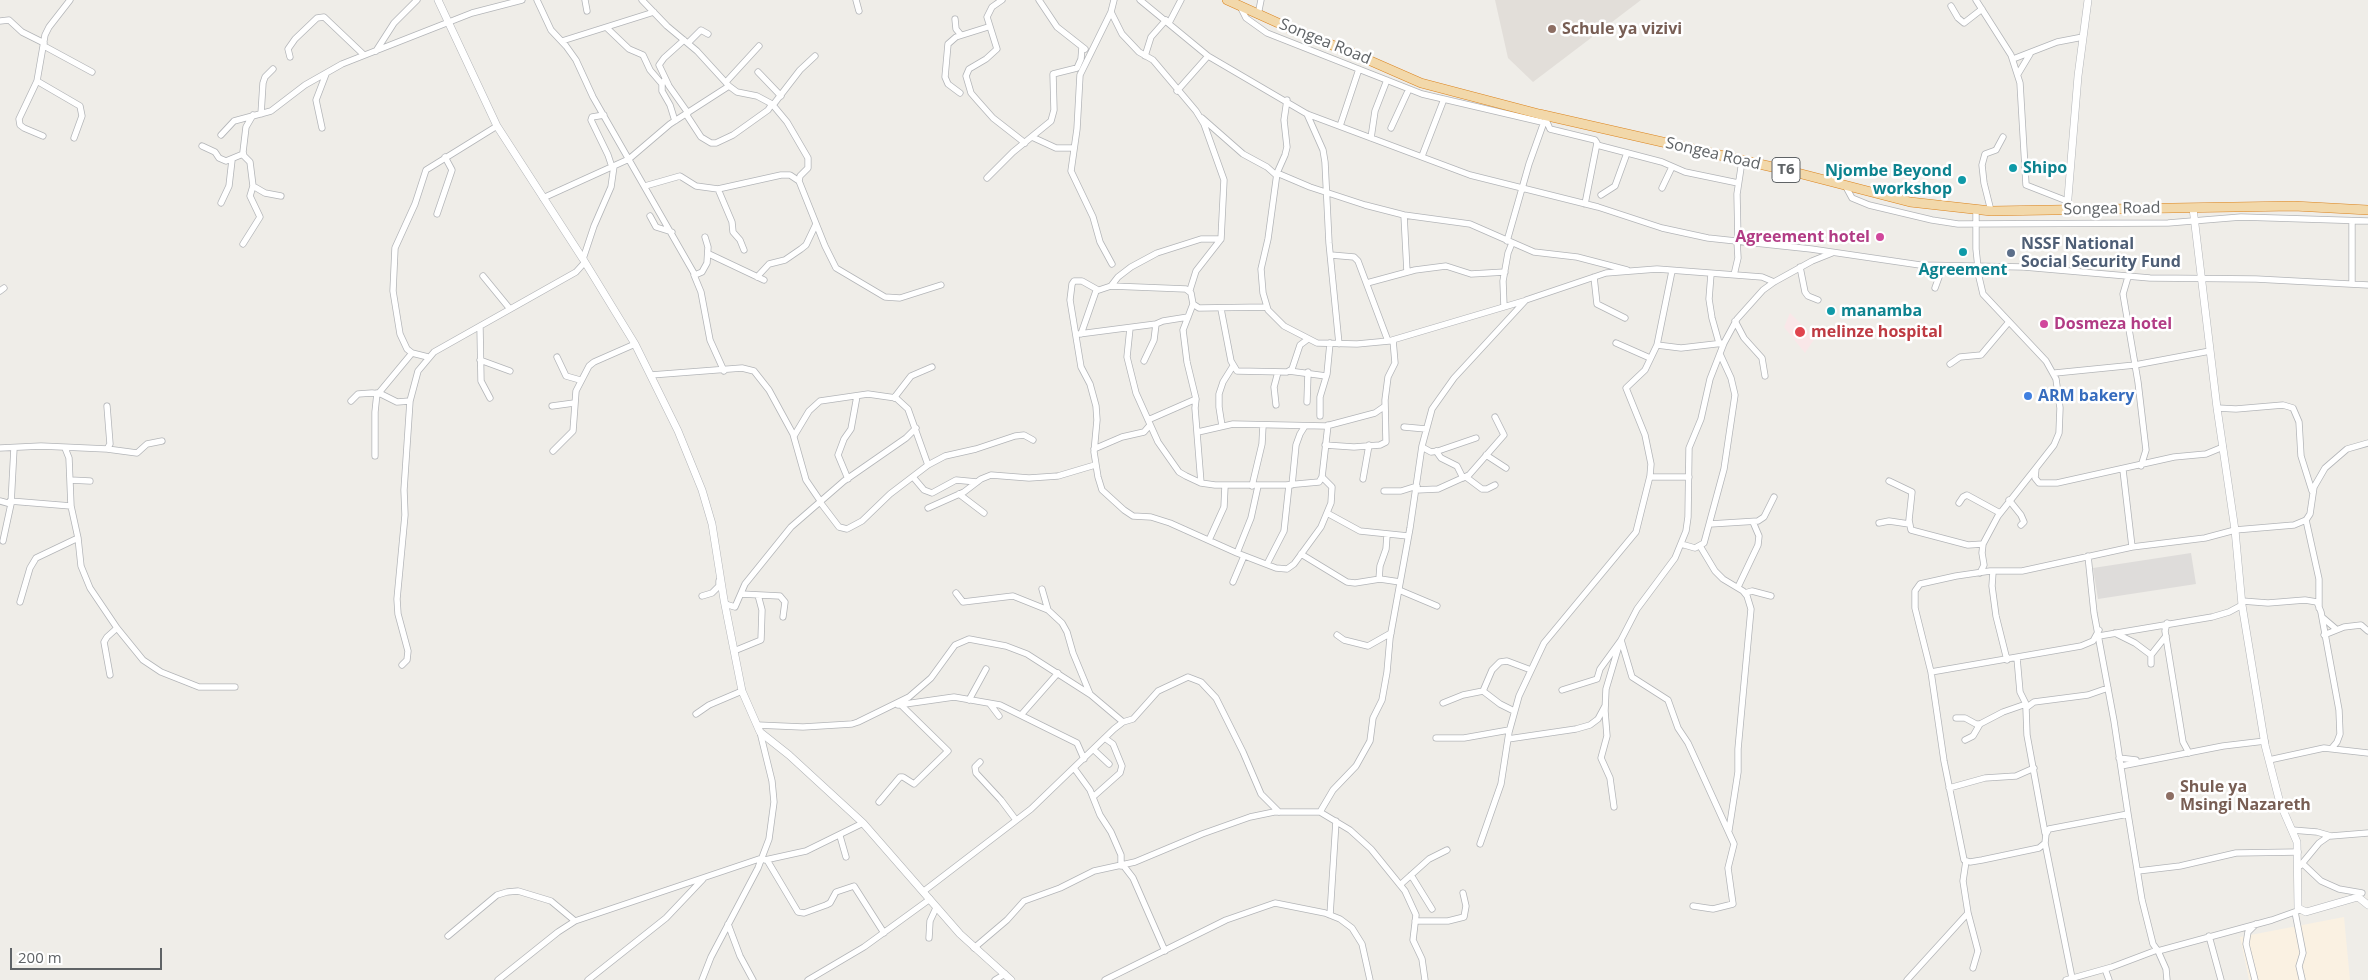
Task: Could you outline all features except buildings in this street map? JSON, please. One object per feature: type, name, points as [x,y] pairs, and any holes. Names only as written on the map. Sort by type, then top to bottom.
[{"type":"highway","name":"Songea Road","points":[[1235,3],[1258,15],[1421,83],[1545,120],[1742,161],[1844,184],[1910,202],[1991,211],[2067,205],[2193,208],[2294,206],[2368,210]]},
{"type":"street","points":[[43,136],[24,128],[19,122],[38,81],[48,27],[70,0]]},
{"type":"street","points":[[376,51],[394,23],[418,0]]},
{"type":"street","points":[[438,0],[497,126],[635,344],[678,431],[702,490],[712,524],[742,691],[758,728],[772,781],[774,802],[769,839],[763,860],[711,957],[702,980]]},
{"type":"street","points":[[221,135],[234,121],[271,112],[305,85],[342,64],[472,13],[522,0]]},
{"type":"street","points":[[537,0],[551,30],[576,60],[604,115],[672,232],[694,275],[701,292],[710,340],[724,371]]},
{"type":"street","points":[[585,0],[587,11]]},
{"type":"street","points":[[642,0],[728,84],[738,92],[757,96],[772,104],[791,129],[808,158],[808,168],[799,180]]},
{"type":"street","points":[[856,0],[859,11]]},
{"type":"street","points":[[1002,0],[987,13],[988,27],[997,49],[966,71],[971,93],[993,118],[1025,143]]},
{"type":"street","points":[[1039,0],[1057,27],[1082,47],[1090,50]]},
{"type":"street","points":[[1112,264],[1100,242],[1093,217],[1072,173],[1080,75],[1090,50],[1102,34],[1114,0]]},
{"type":"street","points":[[1140,0],[1208,56],[1287,100],[1307,114],[1482,179],[1586,204],[1662,228],[1708,238],[1920,265],[1978,265],[2128,277],[2368,285]]},
{"type":"street","points":[[1145,56],[1151,38],[1168,22],[1181,0]]},
{"type":"street","points":[[1258,15],[1261,0]]},
{"type":"street","points":[[1976,0],[2013,59],[2018,74],[2025,183],[2027,186],[2067,205],[2088,0]]},
{"type":"street","points":[[1235,3],[1246,18],[1267,33],[1409,89],[1444,99],[1545,120],[1550,129],[1595,140],[1597,145],[1586,204]]},
{"type":"street","points":[[1951,6],[1958,18],[1964,23],[1982,9]]},
{"type":"street","points":[[562,42],[654,12]]},
{"type":"street","points":[[1110,12],[1128,41],[1145,56],[1153,60],[1199,116],[1243,154],[1277,174],[1327,192],[1404,215],[1470,224],[1534,252],[1578,257],[1632,270]]},
{"type":"street","points":[[290,57],[288,49],[295,39],[317,18],[324,17],[364,55]]},
{"type":"street","points":[[955,19],[956,29],[961,35]]},
{"type":"street","points":[[0,21],[9,20],[22,32],[92,72]]},
{"type":"street","points":[[960,92],[948,84],[945,77],[948,44],[952,39],[961,35],[988,27]]},
{"type":"street","points":[[607,28],[629,49],[643,55],[650,70],[664,82],[687,114],[701,138],[711,143],[716,143],[733,135],[768,110],[800,70],[815,56]]},
{"type":"street","points":[[675,121],[660,62],[701,30],[708,34]]},
{"type":"street","points":[[2013,59],[2057,42],[2083,37]]},
{"type":"street","points":[[543,198],[629,159],[675,121],[728,84],[759,46]]},
{"type":"street","points":[[988,178],[1053,118],[1053,74],[1077,68],[1081,59],[1082,47]]},
{"type":"street","points":[[2018,74],[2032,52]]},
{"type":"street","points":[[1177,90],[1208,56]]},
{"type":"street","points":[[260,114],[263,83],[265,77],[273,69]]},
{"type":"street","points":[[1340,126],[1359,69]]},
{"type":"street","points":[[758,72],[781,96]]},
{"type":"street","points":[[322,128],[316,100],[326,74]]},
{"type":"street","points":[[1371,138],[1375,112],[1387,80]]},
{"type":"street","points":[[38,81],[80,106],[82,116],[74,138]]},
{"type":"street","points":[[1391,128],[1409,89]]},
{"type":"street","points":[[1422,156],[1444,99]]},
{"type":"street","points":[[1287,100],[1284,120],[1287,147],[1277,174],[1269,232],[1261,269],[1263,293],[1267,307],[1284,326],[1317,343],[1339,344],[1390,340],[1504,307],[1606,273],[1632,270],[1672,270],[1762,277],[1774,282]]},
{"type":"street","points":[[1307,114],[1323,150],[1339,344]]},
{"type":"street","points":[[243,244],[260,217],[250,196],[253,186],[250,162],[243,154],[246,127],[253,115]]},
{"type":"street","points":[[402,665],[407,660],[408,651],[398,614],[397,599],[405,515],[404,490],[410,401],[418,371],[428,357],[568,276],[584,261],[594,226],[611,187],[613,167],[591,120],[592,117],[604,115]]},
{"type":"street","points":[[1199,116],[1224,180],[1221,239],[1196,271],[1190,290],[1193,304],[1183,330],[1184,344],[1196,399],[1201,483]]},
{"type":"street","points":[[1504,307],[1503,281],[1521,188],[1545,120]]},
{"type":"street","points":[[428,357],[412,353],[403,342],[396,317],[393,291],[395,248],[416,204],[426,170],[497,126]]},
{"type":"street","points":[[1991,211],[1982,165],[1985,154],[1996,150],[2003,137]]},
{"type":"street","points":[[1032,138],[1056,148],[1074,148]]},
{"type":"street","points":[[1597,145],[1684,172],[1738,183]]},
{"type":"street","points":[[202,146],[215,152],[219,158],[232,160],[243,154]]},
{"type":"street","points":[[1601,194],[1615,186],[1627,153]]},
{"type":"street","points":[[437,214],[452,170],[445,157]]},
{"type":"street","points":[[222,203],[229,186],[232,160]]},
{"type":"street","points":[[1734,275],[1738,258],[1738,183],[1742,161]]},
{"type":"street","points":[[1662,188],[1672,167]]},
{"type":"street","points":[[644,186],[680,176],[696,186],[718,189],[781,175],[790,175],[799,180],[836,268],[885,297],[900,298],[940,285]]},
{"type":"street","points":[[1844,184],[1849,196],[1869,205],[1932,220],[1975,224],[2194,222],[2241,217],[2368,221]]},
{"type":"street","points":[[253,186],[265,193],[281,196]]},
{"type":"street","points":[[718,189],[732,222],[734,232],[744,250]]},
{"type":"street","points":[[2193,208],[2217,408],[2235,530],[2242,603],[2269,760],[2280,804],[2292,830],[2300,866],[2297,911],[2303,953],[2298,966],[2302,979]]},
{"type":"street","points":[[1976,210],[1975,224],[1978,265],[1983,294],[2055,373],[2060,408],[2059,433],[2054,446],[2009,500],[1983,544],[1984,563],[1992,572],[1996,616],[2007,660]]},
{"type":"street","points":[[1404,215],[1407,272]]},
{"type":"street","points":[[650,216],[656,227],[672,232]]},
{"type":"street","points":[[2352,221],[2352,284]]},
{"type":"street","points":[[758,277],[770,264],[785,260],[802,250],[816,224]]},
{"type":"street","points":[[694,275],[699,275],[705,268],[708,254],[705,238]]},
{"type":"street","points":[[1111,286],[1124,272],[1151,256],[1201,239],[1221,239]]},
{"type":"street","points":[[1657,345],[1681,348],[1721,343],[1735,322],[1763,290],[1800,267],[1834,253]]},
{"type":"street","points":[[708,254],[764,280]]},
{"type":"street","points":[[1325,445],[1380,446],[1386,442],[1385,406],[1388,376],[1395,363],[1390,340],[1361,267],[1354,258],[1331,255]]},
{"type":"street","points":[[1368,283],[1407,272],[1446,266],[1471,274],[1505,272]]},
{"type":"street","points":[[1935,288],[1943,266]]},
{"type":"street","points":[[1800,267],[1805,292],[1808,296],[1818,300]]},
{"type":"street","points":[[1480,844],[1501,784],[1509,730],[1514,711],[1544,643],[1636,532],[1650,477],[1651,464],[1645,435],[1626,388],[1640,377],[1657,345],[1672,270]]},
{"type":"street","points":[[1614,807],[1610,778],[1601,758],[1608,736],[1605,706],[1606,689],[1621,640],[1637,609],[1666,571],[1681,544],[1688,517],[1689,448],[1701,419],[1710,379],[1720,354],[1721,343],[1712,318],[1709,292],[1711,274]]},
{"type":"street","points":[[483,276],[510,309]]},
{"type":"street","points":[[2128,277],[2123,294],[2135,365],[2146,450],[2141,466]]},
{"type":"street","points":[[1594,278],[1597,304],[1626,318]]},
{"type":"street","points":[[1098,290],[1077,280],[1072,284],[1070,300],[1078,334],[1081,367],[1090,384],[1096,406],[1095,465],[1102,490],[1133,516],[1156,518],[1244,556],[1287,570],[1321,528],[1327,513],[1333,494],[1332,487],[1322,477]]},
{"type":"street","points":[[1078,334],[1093,294],[1098,290],[1111,286],[1190,290]]},
{"type":"street","points":[[1320,812],[1333,790],[1356,766],[1370,741],[1373,718],[1382,700],[1391,632],[1422,447],[1426,429],[1437,401],[1454,378],[1526,300]]},
{"type":"street","points":[[1193,304],[1199,308],[1220,309],[1267,307]]},
{"type":"street","points":[[1220,309],[1233,366],[1237,371],[1308,372],[1326,376]]},
{"type":"street","points":[[1078,334],[1130,328],[1143,324],[1156,324],[1188,317]]},
{"type":"street","points":[[1735,322],[1744,338],[1762,358],[1765,376]]},
{"type":"street","points":[[1950,364],[1956,358],[1981,355],[2008,322]]},
{"type":"street","points":[[1144,361],[1154,340],[1156,324]]},
{"type":"street","points":[[480,327],[482,386],[490,398]]},
{"type":"street","points":[[1130,328],[1127,358],[1136,393],[1149,423],[1158,442],[1179,472],[1201,483],[1225,486],[1255,486],[1314,484],[1319,482],[1322,477],[1328,425]]},
{"type":"street","points":[[1289,371],[1294,366],[1296,352],[1300,345],[1308,339]]},
{"type":"street","points":[[1616,343],[1650,358]]},
{"type":"street","points":[[553,450],[573,431],[574,403],[580,380],[594,362],[635,344]]},
{"type":"street","points":[[1320,416],[1320,397],[1326,376],[1330,344]]},
{"type":"street","points":[[2055,373],[2135,365],[2210,351]]},
{"type":"street","points":[[375,456],[374,412],[378,394],[412,353]]},
{"type":"street","points":[[1681,544],[1695,548],[1700,546],[1706,539],[1724,469],[1734,406],[1734,388],[1720,354]]},
{"type":"street","points":[[556,357],[566,376],[580,380]]},
{"type":"street","points":[[480,360],[510,371]]},
{"type":"street","points":[[1222,426],[1219,394],[1223,382],[1233,366]]},
{"type":"street","points":[[894,398],[911,376],[932,367]]},
{"type":"street","points":[[651,375],[749,368],[754,371],[769,390],[794,436],[806,480],[839,527],[847,528],[862,521],[890,494],[928,465],[945,456],[982,447],[1006,438],[1024,435],[1033,440]]},
{"type":"street","points":[[1276,405],[1274,387],[1278,372]]},
{"type":"street","points":[[1307,402],[1308,372]]},
{"type":"street","points":[[351,401],[358,394],[378,394],[397,402],[410,401]]},
{"type":"street","points":[[794,436],[814,404],[828,399],[868,394],[894,398],[908,409],[928,465]]},
{"type":"street","points":[[848,479],[838,455],[844,439],[851,428],[857,396]]},
{"type":"street","points":[[1094,449],[1122,437],[1144,432],[1149,423],[1196,399]]},
{"type":"street","points":[[552,406],[574,403]]},
{"type":"street","points":[[2217,408],[2236,409],[2283,405],[2293,408],[2299,422],[2301,456],[2312,492]]},
{"type":"street","points":[[107,406],[110,444],[107,449]]},
{"type":"street","points":[[1198,432],[1222,426],[1328,425],[1375,413],[1385,406]]},
{"type":"street","points":[[1384,491],[1401,491],[1416,488],[1438,489],[1464,478],[1504,435],[1495,417]]},
{"type":"street","points":[[1237,553],[1253,513],[1263,425]]},
{"type":"street","points":[[1267,564],[1284,531],[1296,445],[1305,426]]},
{"type":"street","points":[[1404,427],[1426,429]]},
{"type":"street","points":[[725,604],[735,608],[745,584],[783,535],[848,479],[906,438],[916,428]]},
{"type":"street","points":[[1422,447],[1431,452],[1436,452],[1476,438]]},
{"type":"street","points":[[0,448],[41,446],[107,449],[137,453],[147,444],[162,442]]},
{"type":"street","points":[[1973,968],[1978,951],[1968,914],[1963,881],[1966,861],[1961,853],[1931,672],[1915,608],[1915,591],[1920,584],[1980,573],[2022,571],[2132,547],[2205,538],[2235,530],[2294,525],[2306,520],[2310,514],[2312,492],[2320,474],[2338,455],[2352,446],[2368,443]]},
{"type":"street","points":[[1363,479],[1369,445]]},
{"type":"street","points":[[2036,468],[2036,478],[2043,484],[2123,470],[2174,457],[2206,454],[2223,447]]},
{"type":"street","points":[[3,541],[10,502],[14,448]]},
{"type":"street","points":[[65,448],[69,458],[71,506],[84,577],[117,628],[143,660],[161,672],[200,686],[235,686]]},
{"type":"street","points":[[1436,452],[1441,458],[1456,466],[1464,478],[1482,489],[1495,485]]},
{"type":"street","points":[[1486,455],[1506,468]]},
{"type":"street","points":[[928,508],[959,494],[991,475],[1029,478],[1058,476],[1095,465]]},
{"type":"street","points":[[2123,470],[2132,547]]},
{"type":"street","points":[[913,477],[924,490],[932,493],[956,480],[977,482]]},
{"type":"street","points":[[1650,477],[1689,477]]},
{"type":"street","points":[[70,480],[90,482]]},
{"type":"street","points":[[1889,481],[1912,492],[1909,524],[1914,532],[1968,545],[1983,544]]},
{"type":"street","points":[[1209,540],[1221,514],[1225,486]]},
{"type":"street","points":[[959,494],[984,513]]},
{"type":"street","points":[[1959,503],[1967,495],[2000,513]]},
{"type":"street","points":[[1710,524],[1753,522],[1764,517],[1774,497]]},
{"type":"street","points":[[2009,500],[2021,515],[2024,522],[2021,525]]},
{"type":"street","points":[[0,501],[71,506]]},
{"type":"street","points":[[1327,513],[1360,531],[1408,536]]},
{"type":"street","points":[[2306,520],[2319,579],[2319,609]]},
{"type":"street","points":[[1879,523],[1889,521],[1909,524]]},
{"type":"street","points":[[1738,587],[1758,545],[1759,536],[1753,522]]},
{"type":"street","points":[[1379,579],[1380,566],[1386,549],[1387,535]]},
{"type":"street","points":[[20,602],[30,568],[36,558],[78,538]]},
{"type":"street","points":[[1700,546],[1715,571],[1745,594],[1750,609],[1738,750],[1738,772],[1729,830]]},
{"type":"street","points":[[1301,554],[1347,582],[1354,583],[1379,579],[1400,582]]},
{"type":"street","points":[[1233,582],[1244,556]]},
{"type":"street","points":[[2088,556],[2094,613],[2099,633],[2147,920],[2153,944],[2158,950],[2166,969],[2167,980]]},
{"type":"street","points":[[1980,573],[1984,563]]},
{"type":"street","points":[[702,596],[712,593],[719,586],[719,570]]},
{"type":"street","points":[[1042,588],[1048,610]]},
{"type":"street","points":[[1399,590],[1437,606]]},
{"type":"street","points":[[1745,594],[1752,592],[1772,596]]},
{"type":"street","points":[[956,593],[964,602],[1013,596],[1048,610],[1062,623],[1067,632],[1078,666],[1091,695]]},
{"type":"street","points":[[741,594],[780,596],[784,599],[783,617]]},
{"type":"street","points":[[734,651],[761,640],[762,610],[758,595]]},
{"type":"street","points":[[1931,672],[2007,660],[2091,643],[2099,633],[2212,617],[2242,603],[2268,604],[2312,600],[2316,602],[2321,615],[2339,710],[2340,734],[2332,748]]},
{"type":"street","points":[[2321,615],[2336,629]]},
{"type":"street","points":[[2167,623],[2166,636],[2184,744],[2189,753]]},
{"type":"street","points":[[2324,635],[2336,629],[2361,625],[2368,631]]},
{"type":"street","points":[[110,675],[104,642],[117,628]]},
{"type":"street","points":[[1337,635],[1344,640],[1368,646],[1391,632]]},
{"type":"street","points":[[2115,632],[2151,655]]},
{"type":"street","points":[[2151,664],[2151,655],[2166,636]]},
{"type":"street","points":[[758,728],[852,724],[909,697],[925,684],[955,645],[969,639],[1006,646],[1027,654],[1091,695],[1123,722]]},
{"type":"street","points":[[1562,690],[1597,679],[1604,662],[1621,640]]},
{"type":"street","points":[[1621,640],[1632,677],[1668,700],[1678,728],[1688,743],[1734,844],[1728,877],[1733,904],[1713,909],[1693,906]]},
{"type":"street","points":[[2017,658],[2020,692],[2026,705],[2025,721],[2046,835],[2045,844],[2069,979],[2105,969],[2158,950],[2297,911],[2306,912],[2353,898],[2365,892]]},
{"type":"street","points":[[1483,690],[1492,670],[1500,662],[1507,661],[1531,670]]},
{"type":"street","points":[[969,700],[986,669]]},
{"type":"street","points":[[1021,715],[1058,673]]},
{"type":"street","points":[[924,891],[1016,820],[1084,760],[1123,722],[1134,719],[1158,691],[1183,678],[1193,678],[1210,690],[1216,698],[1246,757],[1261,794],[1279,812]]},
{"type":"street","points":[[1965,740],[1973,736],[1980,724],[1998,714],[2034,702],[2088,695],[2108,688]]},
{"type":"street","points":[[1443,703],[1483,690]]},
{"type":"street","points":[[1483,690],[1500,704],[1514,711]]},
{"type":"street","points":[[696,714],[709,705],[742,691]]},
{"type":"street","points":[[893,705],[954,697],[990,704],[1021,715],[1077,743],[1084,760]]},
{"type":"street","points":[[990,704],[999,716]]},
{"type":"street","points":[[879,802],[900,777],[903,776],[914,784],[948,751],[901,705]]},
{"type":"street","points":[[1508,739],[1576,730],[1590,725],[1598,719],[1605,706]]},
{"type":"street","points":[[1956,718],[1965,718],[1980,724]]},
{"type":"street","points":[[758,728],[864,824],[924,891],[936,908],[974,948],[1008,977]]},
{"type":"street","points":[[1436,738],[1464,738],[1509,730]]},
{"type":"street","points":[[1093,797],[1120,773],[1122,766],[1113,744],[1106,739]]},
{"type":"street","points":[[2121,766],[2142,760],[2265,741]]},
{"type":"street","points":[[2180,754],[2184,744]]},
{"type":"street","points":[[2269,760],[2332,748],[2368,753]]},
{"type":"street","points":[[1094,750],[1110,764]]},
{"type":"street","points":[[2119,758],[2142,760]]},
{"type":"street","points":[[980,762],[976,767],[976,773],[1002,800],[1016,820]]},
{"type":"street","points":[[1074,768],[1093,797],[1100,815],[1117,845],[1121,855],[1122,866],[1133,878],[1165,951]]},
{"type":"street","points":[[1949,788],[1985,778],[2016,776],[2034,768]]},
{"type":"street","points":[[974,948],[1007,920],[1024,901],[1060,888],[1094,871],[1122,866],[1250,817],[1279,812],[1320,812],[1336,821],[1371,849],[1411,902],[1415,921],[1413,940],[1422,959],[1425,980]]},
{"type":"street","points":[[2046,835],[2047,831],[2053,828],[2128,814]]},
{"type":"street","points":[[1330,915],[1336,821]]},
{"type":"street","points":[[498,980],[558,932],[575,921],[763,860],[806,851],[864,824]]},
{"type":"street","points":[[2292,830],[2317,832],[2329,836],[2368,833]]},
{"type":"street","points":[[840,836],[846,857]]},
{"type":"street","points":[[2300,866],[2319,843],[2329,836]]},
{"type":"street","points":[[1966,861],[2018,853],[2039,848],[2045,844]]},
{"type":"street","points":[[1400,885],[1429,858],[1447,850]]},
{"type":"street","points":[[2138,871],[2180,866],[2236,853],[2298,852]]},
{"type":"street","points":[[763,860],[798,912],[804,913],[826,905],[830,903],[836,892],[854,886],[884,933]]},
{"type":"street","points":[[2300,866],[2320,881],[2338,889],[2365,892]]},
{"type":"street","points":[[1412,875],[1432,909]]},
{"type":"street","points":[[588,980],[666,918],[702,879]]},
{"type":"street","points":[[448,936],[497,895],[507,892],[518,891],[546,899],[561,908],[575,921]]},
{"type":"street","points":[[1415,921],[1448,921],[1464,917],[1466,906],[1463,893]]},
{"type":"street","points":[[2353,898],[2364,900],[2368,905]]},
{"type":"street","points":[[808,980],[884,933],[930,899]]},
{"type":"street","points":[[1105,980],[1226,920],[1275,903],[1330,915],[1348,925],[1362,944],[1370,980]]},
{"type":"street","points":[[929,938],[930,921],[936,908]]},
{"type":"street","points":[[1907,980],[1968,914]]},
{"type":"street","points":[[728,924],[740,956],[753,980]]},
{"type":"street","points":[[2255,980],[2246,944],[2248,932],[2256,924]]},
{"type":"street","points":[[2209,936],[2221,980]]},
{"type":"street","points":[[2105,969],[2109,980]]},
{"type":"street","points":[[996,980],[1008,977]]},
{"type":"shaded area","name":"Schule ya vizivi","points":[[1495,0],[1641,0],[1533,82],[1508,58]]},
{"type":"shaded area","name":"melinze hospital","points":[[1790,313],[1815,338],[1805,353],[1784,327]]},
{"type":"shaded area","points":[[2191,553],[2196,584],[2098,599],[2093,568]]},
{"type":"shaded area","points":[[2344,917],[2350,980],[2249,980],[2240,937]]},
{"type":"place","name":"Schule ya vizivi","points":[[1552,29]]},
{"type":"place","name":"Shipo","points":[[2013,168]]},
{"type":"place","name":"Njombe Beyond workshop","points":[[1962,180]]},
{"type":"place","name":"Agreement hotel","points":[[1880,237]]},
{"type":"place","name":"Agreement","points":[[1963,252]]},
{"type":"place","name":"NSSF National Social Security Fund","points":[[2011,253]]},
{"type":"place","name":"manamba","points":[[1831,311]]},
{"type":"place","name":"Dosmeza hotel","points":[[2044,324]]},
{"type":"place","name":"melinze hospital","points":[[1800,332]]},
{"type":"place","name":"ARM bakery","points":[[2028,396]]},
{"type":"place","name":"Shule ya Msingi Nazareth","points":[[2170,796]]}]
